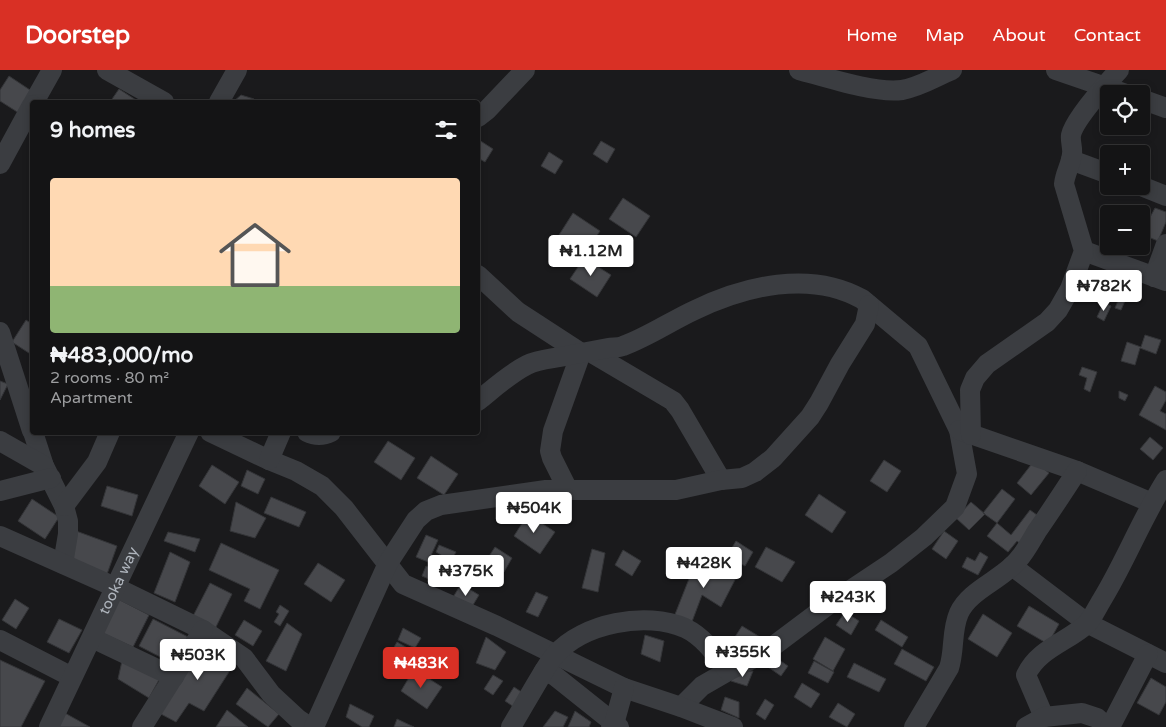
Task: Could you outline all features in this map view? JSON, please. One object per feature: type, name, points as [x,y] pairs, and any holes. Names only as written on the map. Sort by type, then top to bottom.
[{"type":"street","points":[[35,100],[52,70]]},
{"type":"street","points":[[107,70],[160,100]]},
{"type":"street","points":[[220,100],[237,70]]},
{"type":"street","points":[[480,115],[525,70]]},
{"type":"street","points":[[799,70],[874,88],[901,90],[923,84],[952,70]]},
{"type":"street","points":[[1056,70],[1101,85]]},
{"type":"street","points":[[1105,85],[1119,70]]},
{"type":"street","points":[[681,707],[702,686],[764,653],[891,563],[924,537],[955,508],[967,474],[965,433],[970,390],[975,378],[987,364],[1047,322],[1058,310],[1070,289],[1084,251],[1064,184],[1064,176],[1071,160],[1071,137],[1073,130],[1100,92]]},
{"type":"street","points":[[1150,102],[1166,108]]},
{"type":"street","points":[[0,164],[30,109]]},
{"type":"street","points":[[1071,160],[1100,171]]},
{"type":"street","points":[[1150,190],[1166,196]]},
{"type":"street","points":[[1084,251],[1160,279],[1166,244]]},
{"type":"street","points":[[480,277],[518,312],[673,401],[722,480]]},
{"type":"street","points":[[480,399],[526,365],[626,345],[723,297],[753,289],[794,283],[811,283],[855,294],[918,346],[965,433],[1077,471],[1152,503]]},
{"type":"street","points":[[0,536],[116,588],[202,630],[244,658],[271,694],[298,719],[312,727],[388,563],[416,520],[426,511],[441,505],[546,490],[676,490],[722,480],[742,478],[755,472],[773,458],[810,417],[865,324],[869,305]]},
{"type":"street","points":[[0,332],[30,423]]},
{"type":"street","points":[[568,490],[552,458],[551,443],[553,431],[585,352]]},
{"type":"street","points":[[34,435],[47,472],[64,506],[68,521],[68,534],[63,564]]},
{"type":"street","points":[[64,506],[97,462],[109,435]]},
{"type":"street","name":"tooka way","points":[[49,727],[188,435]]},
{"type":"street","points":[[216,435],[296,471],[322,486],[344,508],[404,584],[497,626],[550,663],[681,707],[733,727]]},
{"type":"street","points":[[269,460],[280,435]]},
{"type":"street","points":[[312,435],[325,435]]},
{"type":"street","points":[[0,441],[47,472]]},
{"type":"street","points":[[914,727],[949,668],[953,658],[952,642],[955,625],[964,604],[1018,561],[1077,471]]},
{"type":"street","points":[[0,490],[47,472]]},
{"type":"street","points":[[1044,717],[1026,675],[1031,665],[1040,656],[1087,623],[1120,571],[1152,503],[1166,480]]},
{"type":"street","points":[[1012,566],[1087,623],[1166,663]]},
{"type":"street","points":[[511,727],[550,663],[574,639],[598,627],[632,620],[663,623],[686,628],[704,641],[728,671]]},
{"type":"street","points":[[142,727],[202,630]]},
{"type":"street","points":[[92,638],[174,677]]},
{"type":"street","points":[[0,640],[72,677]]},
{"type":"street","points":[[1026,727],[1044,717],[1082,713],[1097,718],[1108,727],[1148,654]]},
{"type":"street","points":[[550,663],[555,676],[615,726],[624,688]]},
{"type":"building","points":[[9,76],[36,94],[30,100],[22,115],[0,101],[0,90]]},
{"type":"building","points":[[119,89],[136,100],[111,100]]},
{"type":"building","points":[[241,95],[254,99],[253,100],[235,100]]},
{"type":"building","points":[[480,141],[493,149],[485,162],[480,159]]},
{"type":"building","points":[[601,141],[615,149],[607,163],[593,154]]},
{"type":"building","points":[[549,152],[563,161],[555,174],[541,166]]},
{"type":"building","points":[[623,198],[650,216],[636,237],[609,219]]},
{"type":"building","points":[[1155,208],[1166,212],[1166,222],[1158,241],[1150,238],[1150,217]]},
{"type":"building","points":[[573,213],[600,231],[586,252],[559,235]]},
{"type":"building","points":[[584,258],[611,275],[597,297],[570,279]]},
{"type":"building","points":[[1122,291],[1128,294],[1121,310],[1115,308]]},
{"type":"building","points":[[1104,302],[1111,306],[1104,321],[1097,317]]},
{"type":"building","points":[[26,320],[30,323],[30,354],[12,342]]},
{"type":"building","points":[[1145,335],[1161,340],[1156,354],[1140,348],[1135,365],[1121,361],[1127,342],[1141,347]]},
{"type":"building","points":[[1082,367],[1097,372],[1090,392],[1084,389],[1087,378],[1079,375]]},
{"type":"building","points":[[0,381],[8,384],[0,400]]},
{"type":"building","points":[[1155,386],[1166,392],[1166,400],[1160,411],[1166,414],[1166,430],[1139,415]]},
{"type":"building","points":[[1119,391],[1128,395],[1125,401],[1119,398]]},
{"type":"building","points":[[1150,437],[1163,448],[1153,460],[1140,449]]},
{"type":"building","points":[[388,441],[415,458],[401,480],[374,462]]},
{"type":"building","points":[[431,456],[458,474],[444,495],[417,478]]},
{"type":"building","points":[[884,460],[901,471],[887,492],[870,481]]},
{"type":"building","points":[[1034,461],[1049,473],[1031,495],[1017,483]]},
{"type":"building","points":[[212,465],[239,482],[225,504],[199,486]]},
{"type":"building","points":[[247,470],[265,479],[258,494],[241,486]]},
{"type":"building","points":[[107,486],[138,495],[132,516],[101,506]]},
{"type":"building","points":[[1002,489],[1015,499],[997,523],[983,513]]},
{"type":"building","points":[[819,494],[846,512],[832,533],[805,515]]},
{"type":"building","points":[[271,497],[306,512],[299,527],[264,513]]},
{"type":"building","points":[[32,499],[59,517],[45,539],[18,521]]},
{"type":"building","points":[[236,502],[266,518],[255,538],[230,531]]},
{"type":"building","points":[[971,502],[985,514],[969,530],[956,518]]},
{"type":"building","points":[[1030,510],[1044,520],[1023,546],[1017,541],[1008,552],[987,536],[997,523],[1011,535]]},
{"type":"building","points":[[528,514],[555,532],[540,554],[514,536]]},
{"type":"building","points":[[76,531],[117,546],[106,577],[71,562]]},
{"type":"building","points":[[944,531],[958,541],[946,559],[932,549]]},
{"type":"building","points":[[168,532],[200,539],[195,552],[164,541]]},
{"type":"building","points":[[426,535],[438,540],[428,562],[416,557]]},
{"type":"building","points":[[736,541],[753,552],[745,566],[727,556]]},
{"type":"building","points":[[221,543],[279,570],[260,609],[244,601],[250,589],[209,570]]},
{"type":"building","points":[[439,545],[456,552],[451,561],[436,552]]},
{"type":"building","points":[[495,547],[512,558],[504,572],[486,561]]},
{"type":"building","points":[[766,547],[795,562],[782,582],[755,567]]},
{"type":"building","points":[[592,549],[605,553],[598,592],[582,588]]},
{"type":"building","points":[[623,550],[641,561],[632,576],[615,565]]},
{"type":"building","points":[[170,552],[190,562],[175,602],[154,593]]},
{"type":"building","points":[[980,552],[988,557],[978,575],[962,567],[967,557],[975,561]]},
{"type":"building","points":[[698,556],[738,574],[721,607],[702,595],[690,627],[672,622]]},
{"type":"building","points":[[318,563],[345,580],[331,602],[304,584]]},
{"type":"building","points":[[426,566],[444,574],[440,584],[422,576]]},
{"type":"building","points":[[210,583],[232,594],[213,633],[190,622]]},
{"type":"building","points":[[461,584],[479,595],[470,610],[452,599]]},
{"type":"building","points":[[536,592],[548,597],[538,617],[526,612]]},
{"type":"building","points":[[15,599],[29,608],[16,629],[2,620]]},
{"type":"building","points":[[118,599],[149,615],[133,647],[100,632]]},
{"type":"building","points":[[280,605],[289,611],[280,626],[274,622],[279,614],[276,612]]},
{"type":"building","points":[[1029,606],[1059,624],[1048,644],[1017,626]]},
{"type":"building","points":[[845,612],[859,621],[851,635],[836,625]]},
{"type":"building","points":[[983,614],[1012,633],[997,657],[968,639]]},
{"type":"building","points":[[59,619],[82,630],[69,653],[47,642]]},
{"type":"building","points":[[153,619],[188,637],[174,664],[139,646]]},
{"type":"building","points":[[244,620],[262,631],[253,646],[235,635]]},
{"type":"building","points":[[881,620],[908,637],[902,647],[875,630]]},
{"type":"building","points":[[287,623],[302,634],[286,671],[266,661]]},
{"type":"building","points":[[742,626],[760,637],[751,651],[733,640]]},
{"type":"building","points":[[403,628],[421,638],[415,648],[398,640]]},
{"type":"building","points":[[645,635],[664,641],[660,662],[641,654]]},
{"type":"building","points":[[486,637],[506,652],[495,670],[476,663]]},
{"type":"building","points":[[825,637],[845,649],[833,671],[813,659]]},
{"type":"building","points":[[202,640],[236,661],[204,711],[189,703],[176,722],[159,713]]},
{"type":"building","points":[[397,642],[414,652],[408,663],[389,656]]},
{"type":"building","points":[[902,649],[934,667],[926,681],[894,664]]},
{"type":"building","points":[[772,655],[788,666],[781,676],[765,665]]},
{"type":"building","points":[[0,660],[45,681],[21,727],[0,727]]},
{"type":"building","points":[[122,661],[160,678],[149,698],[118,679]]},
{"type":"building","points":[[814,661],[834,672],[828,683],[808,673]]},
{"type":"building","points":[[854,663],[886,679],[879,692],[847,677]]},
{"type":"building","points":[[414,669],[442,687],[427,709],[401,691]]},
{"type":"building","points":[[753,671],[747,686],[731,681],[737,672]]},
{"type":"building","points":[[493,675],[503,681],[493,695],[484,689]]},
{"type":"building","points":[[1151,678],[1166,687],[1166,702],[1159,715],[1137,703]]},
{"type":"building","points":[[802,683],[820,694],[811,708],[794,697]]},
{"type":"building","points":[[514,687],[523,693],[514,707],[505,701]]},
{"type":"building","points":[[247,688],[279,714],[268,727],[236,704]]},
{"type":"building","points":[[725,697],[739,702],[739,718],[721,710]]},
{"type":"building","points":[[765,699],[774,705],[765,720],[756,714]]},
{"type":"building","points":[[838,703],[855,714],[847,727],[829,717]]},
{"type":"building","points":[[350,704],[374,716],[369,727],[362,727],[346,717]]},
{"type":"building","points":[[227,710],[248,727],[216,727]]},
{"type":"building","points":[[555,711],[568,717],[563,727],[543,727]]},
{"type":"building","points":[[575,711],[591,722],[589,727],[568,727]]},
{"type":"building","points":[[63,712],[90,727],[55,727]]},
{"type":"building","points":[[397,719],[414,727],[394,727]]}]
